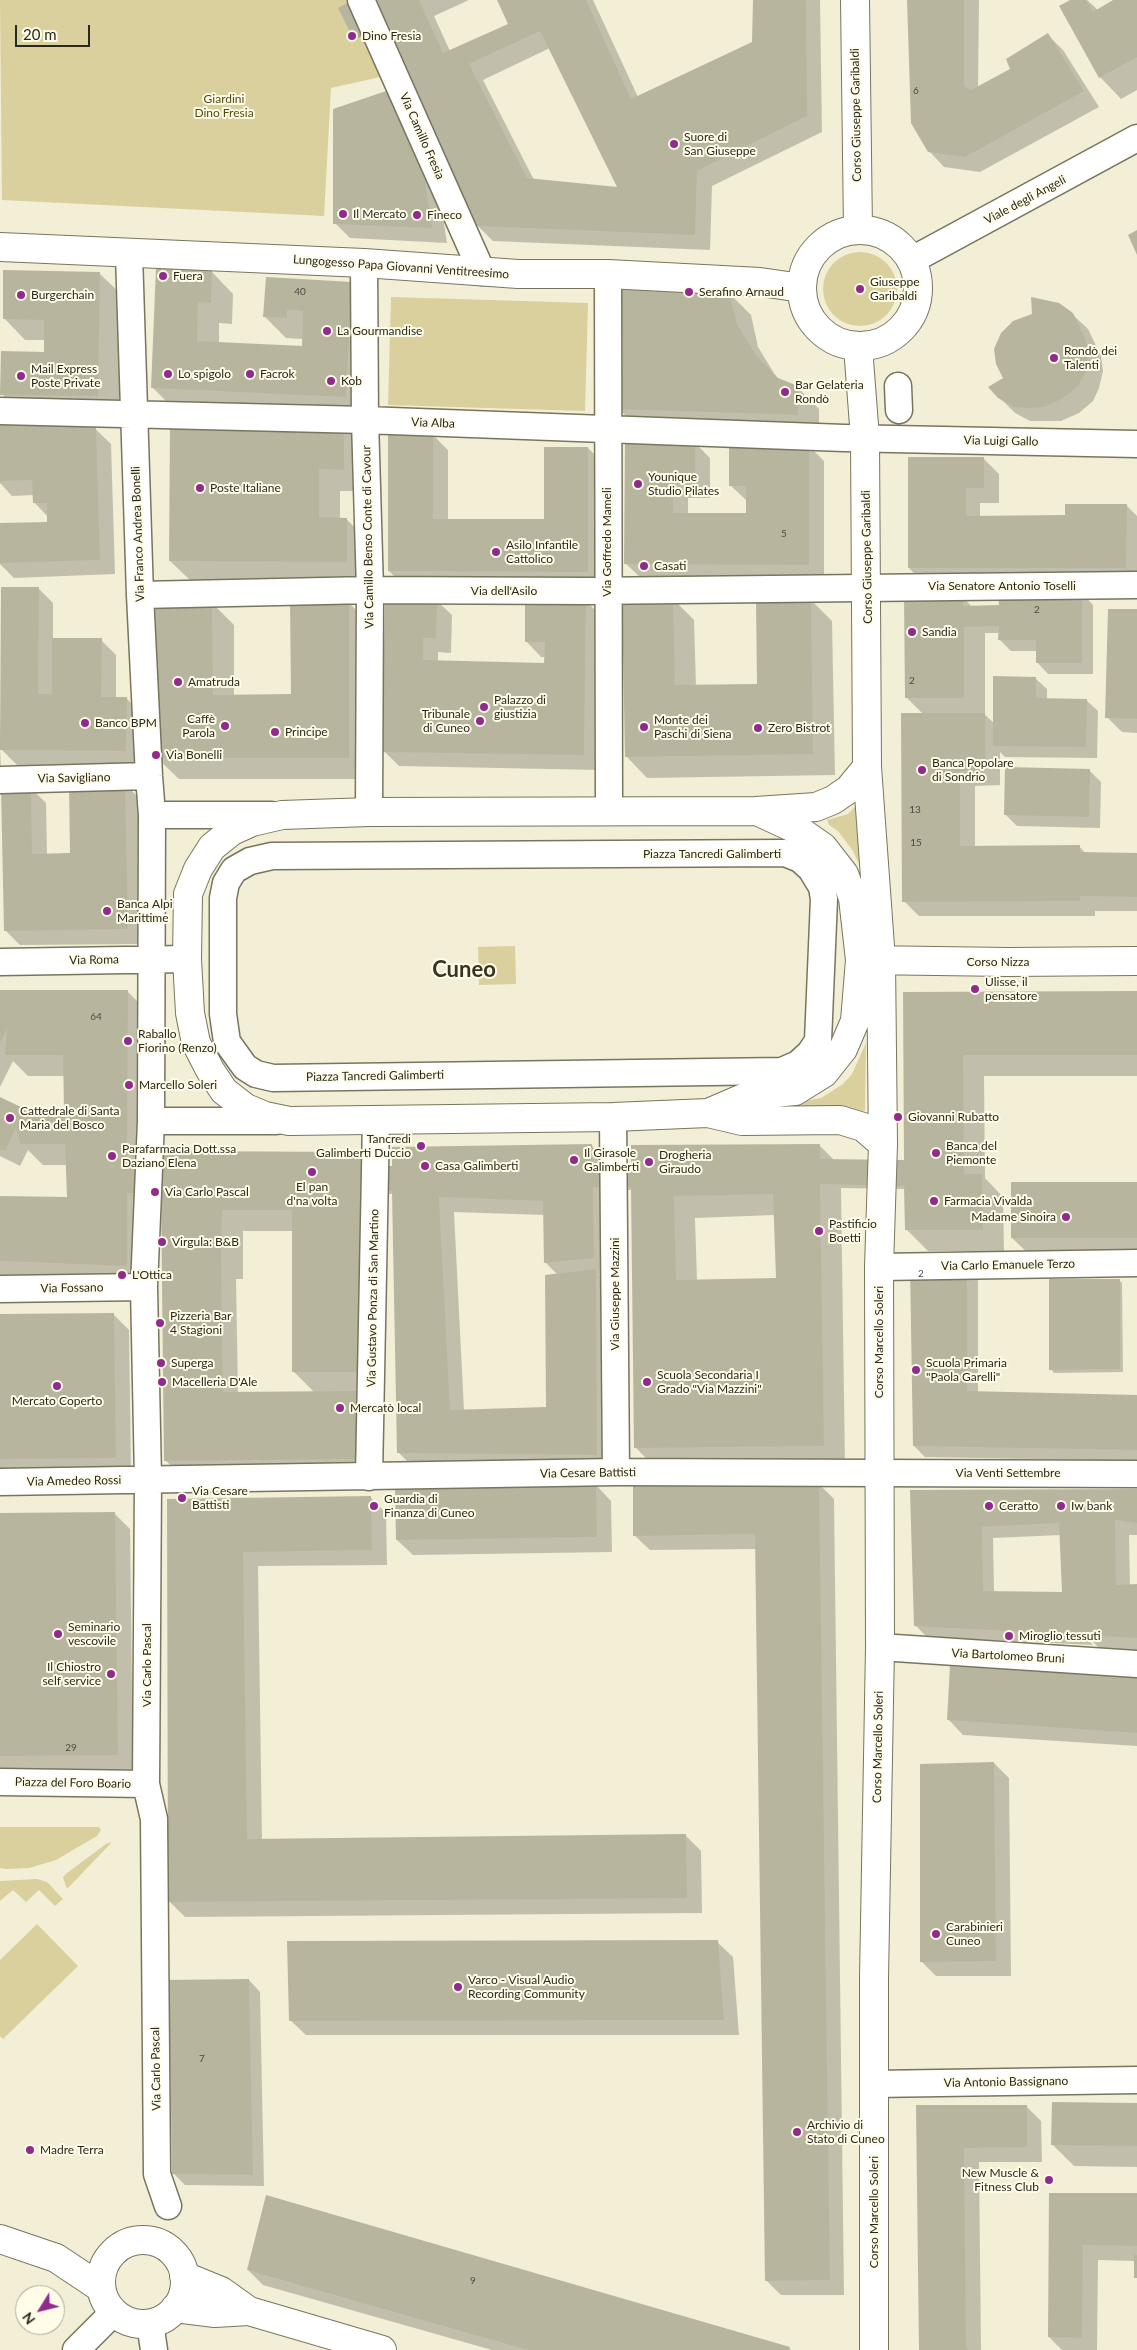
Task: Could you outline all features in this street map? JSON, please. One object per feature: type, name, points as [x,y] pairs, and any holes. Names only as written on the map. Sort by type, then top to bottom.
[{"type":"street","name":"Via Camillo Fresia","points":[[361,0],[482,272]]},
{"type":"street","name":"Corso Giuseppe Garibaldi","points":[[855,0],[858,230]]},
{"type":"street","name":"Viale degli Angeli","points":[[912,260],[1137,138]]},
{"type":"street","points":[[871,230],[889,238],[904,250],[912,260],[918,277],[918,295],[914,312],[905,327],[892,338],[876,345],[858,347],[840,343],[825,335],[812,322],[804,306],[802,288],[804,270],[812,254],[832,237],[840,233],[871,230]]},
{"type":"street","name":"Lungogesso Papa Giovanni Ventitreesimo","points":[[0,247],[364,263],[482,272],[608,274],[760,282],[802,288]]},
{"type":"street","name":"Via Franco Andrea Bonelli","points":[[128,254],[140,595],[148,776],[152,815]]},
{"type":"street","name":"Via Camillo Benso Conte di Cavour","points":[[364,263],[365,420],[370,590],[369,812]]},
{"type":"street","name":"Via Goffredo Mameli","points":[[608,274],[609,810]]},
{"type":"street","name":"Corso Giuseppe Garibaldi","points":[[858,347],[865,438],[868,587],[867,767]]},
{"type":"street","name":"Via Alba","points":[[0,411],[365,420],[865,438]]},
{"type":"street","name":"Via Luigi Gallo","points":[[865,438],[1137,444]]},
{"type":"street","name":"Via Senatore Antonio Toselli","points":[[868,587],[1137,585]]},
{"type":"street","name":"Via dell'Asilo","points":[[140,595],[370,590],[868,587]]},
{"type":"street","points":[[867,767],[849,789],[816,807],[756,810],[152,815],[152,1121],[613,1117],[708,1113],[742,1121],[840,1120],[863,1127],[882,1144]]},
{"type":"street","points":[[867,767],[870,960],[882,1144]]},
{"type":"street","name":"Via Savigliano","points":[[0,780],[148,776]]},
{"type":"street","points":[[708,1113],[750,1095],[795,1091],[824,1073],[843,1049],[855,1020],[870,960],[853,898],[844,874],[824,847],[800,830],[756,810]]},
{"type":"street","points":[[282,815],[252,822],[232,831],[212,846],[198,868],[188,894],[187,959],[190,1013],[196,1044],[210,1070],[224,1091],[246,1108],[265,1116],[289,1121]]},
{"type":"street","name":"Piazza Tancredi Galimberti","points":[[785,853],[800,859],[811,869],[822,887],[824,899],[818,1041],[810,1053],[798,1064],[782,1071],[273,1078],[256,1074],[245,1067],[235,1056],[227,1042],[223,1014],[223,898],[226,883],[234,870],[250,861],[272,856],[785,853]]},
{"type":"street","name":"Via Roma","points":[[0,962],[187,959]]},
{"type":"street","name":"Corso Nizza","points":[[870,960],[1137,961]]},
{"type":"street","name":"Via Giuseppe Mazzini","points":[[613,1117],[616,1472]]},
{"type":"street","name":"Via Gustavo Ponza di San Martino","points":[[369,1477],[376,1120]]},
{"type":"street","name":"Via Carlo Pascal","points":[[152,1121],[144,1287],[148,1479],[146,1784],[154,1819],[157,2174],[168,2206]]},
{"type":"street","name":"Corso Marcello Soleri","points":[[874,2350],[874,2084],[880,1648],[879,1267],[882,1144]]},
{"type":"street","name":"Via Carlo Emanuele Terzo","points":[[879,1267],[1137,1263]]},
{"type":"street","name":"Via Fossano","points":[[0,1289],[144,1287]]},
{"type":"street","name":"Via Cesare Battisti","points":[[148,1479],[616,1472],[879,1473]]},
{"type":"street","name":"Via Venti Settembre","points":[[879,1473],[1137,1474]]},
{"type":"street","name":"Via Amedeo Rossi","points":[[0,1482],[148,1479]]},
{"type":"street","name":"Via Bartolomeo Bruni","points":[[880,1648],[1137,1664]]},
{"type":"street","name":"Piazza del Foro Boario","points":[[0,1782],[146,1784]]},
{"type":"street","name":"Via Antonio Bassignano","points":[[874,2084],[1137,2080]]},
{"type":"street","points":[[0,2240],[56,2258],[101,2288]]},
{"type":"street","points":[[136,2240],[153,2241],[169,2249],[176,2257],[184,2276],[183,2293],[175,2308],[168,2315],[150,2323],[131,2321],[114,2312],[104,2297],[101,2288],[103,2271],[110,2256],[126,2244],[136,2240]]},
{"type":"street","points":[[56,2258],[110,2256]]},
{"type":"street","points":[[184,2276],[221,2291],[250,2311],[382,2350]]},
{"type":"street","points":[[175,2308],[215,2313],[250,2311]]},
{"type":"street","points":[[76,2350],[114,2312]]},
{"type":"street","points":[[150,2323],[154,2350]]},
{"type":"green space","name":"Giardini Dino Fresia","points":[[0,0],[354,0],[389,75],[331,88],[324,216],[2,200]]},
{"type":"green space","points":[[860,252],[874,255],[886,263],[894,275],[897,289],[894,303],[886,315],[874,323],[860,326],[846,323],[834,315],[826,303],[823,289],[826,275],[834,263],[846,255]]},
{"type":"green space","points":[[391,297],[588,303],[585,411],[388,405]]},
{"type":"green space","points":[[864,797],[866,879],[853,851],[838,831],[829,825],[827,820],[848,814]]},
{"type":"green space","points":[[515,946],[516,984],[479,985],[478,947]]},
{"type":"green space","points":[[866,1043],[865,1111],[826,1109],[775,1111],[762,1103],[800,1102],[821,1098],[843,1084],[852,1074]]},
{"type":"green space","points":[[0,1827],[99,1827],[101,1830],[97,1836],[56,1860],[29,1868],[6,1869],[0,1868]]},
{"type":"green space","points":[[112,1842],[68,1888],[66,1887],[63,1877],[67,1873],[106,1844]]},
{"type":"green space","points":[[37,1879],[47,1882],[63,1899],[55,1906],[39,1890],[26,1902],[13,1890],[0,1901],[0,1881]]},
{"type":"green space","points":[[37,1924],[78,1966],[3,2039],[0,2036],[0,1960]]},
{"type":"building","name":"Suore di San Giuseppe","points":[[371,0],[419,0],[443,53],[508,24],[497,0],[586,0],[631,99],[752,42],[753,0],[806,0],[807,116],[697,171],[695,235],[477,226]],"holes":[[[540,31],[617,187],[527,178],[469,64]]]},
{"type":"building","points":[[907,0],[964,0],[964,86],[971,90],[1010,69],[1006,59],[1048,33],[1084,91],[965,157],[928,152],[911,123]]},
{"type":"building","points":[[1070,0],[1086,0],[1093,12],[1113,0],[1137,0],[1137,57],[1099,78],[1059,6]]},
{"type":"building","points":[[351,1],[365,30],[352,36],[338,8]]},
{"type":"building","points":[[398,87],[418,131],[432,228],[333,224],[333,109]]},
{"type":"building","points":[[1137,230],[1137,255],[1128,235]]},
{"type":"building","points":[[156,268],[212,271],[211,303],[198,302],[197,341],[302,346],[303,311],[287,310],[287,318],[263,317],[266,277],[352,282],[346,397],[151,388]]},
{"type":"building","points":[[3,270],[100,272],[98,396],[0,395],[1,351],[44,352],[44,320],[3,319]]},
{"type":"building","points":[[616,287],[729,292],[737,324],[756,355],[778,378],[798,386],[798,415],[617,409]]},
{"type":"building","points":[[1031,297],[1059,303],[1073,313],[1086,340],[1088,355],[1085,373],[1078,386],[1063,398],[1045,407],[1014,407],[998,398],[988,387],[1003,378],[996,364],[994,349],[1001,333],[1013,321],[1032,314]]},
{"type":"building","points":[[0,415],[92,422],[96,428],[100,560],[0,563],[0,523],[47,522],[47,503],[33,503],[32,480],[0,481]]},
{"type":"building","points":[[170,424],[344,425],[344,470],[319,469],[319,517],[347,518],[347,562],[169,561]]},
{"type":"building","points":[[388,433],[433,433],[433,519],[544,519],[544,447],[588,447],[588,572],[388,571]]},
{"type":"building","points":[[625,441],[695,441],[695,483],[673,483],[673,513],[746,513],[746,486],[729,486],[729,444],[809,444],[809,565],[624,564]]},
{"type":"building","points":[[908,457],[984,457],[984,488],[966,488],[966,516],[1065,515],[1065,504],[1127,504],[1126,568],[908,568]]},
{"type":"building","points":[[1,587],[39,587],[38,694],[52,694],[52,638],[102,638],[101,697],[127,697],[126,751],[0,750]]},
{"type":"building","points":[[998,591],[1082,592],[1082,663],[1036,663],[1036,640],[998,640],[999,626],[964,627],[964,698],[905,698],[904,596],[963,596],[963,606],[999,605]]},
{"type":"building","points":[[673,597],[675,685],[757,684],[756,598],[811,598],[813,754],[625,757],[622,598]]},
{"type":"building","name":"Palazzo di giustizia","points":[[385,598],[437,599],[436,638],[423,638],[423,660],[544,663],[545,642],[525,642],[525,599],[586,600],[584,755],[382,752]]},
{"type":"building","points":[[290,601],[349,601],[349,758],[156,758],[155,602],[212,602],[213,695],[291,694]]},
{"type":"building","points":[[1108,609],[1137,609],[1137,719],[1105,718]]},
{"type":"building","points":[[993,676],[1036,677],[1036,698],[1087,699],[1086,747],[993,746]]},
{"type":"building","points":[[901,713],[985,713],[986,771],[960,771],[960,846],[1080,845],[1080,852],[1137,853],[1137,897],[1080,896],[1080,901],[902,902]]},
{"type":"building","points":[[1005,767],[1090,769],[1089,817],[1004,815]]},
{"type":"building","points":[[125,783],[128,929],[4,931],[1,787],[31,787],[32,854],[70,853],[69,784]]},
{"type":"building","points":[[0,990],[128,990],[127,1169],[161,1169],[160,1151],[361,1152],[361,1165],[392,1166],[392,1147],[592,1144],[593,1164],[631,1164],[631,1145],[820,1144],[820,1159],[904,1160],[903,992],[1137,991],[1137,1055],[963,1055],[964,1174],[982,1174],[983,1230],[905,1230],[904,1186],[820,1184],[824,1446],[634,1448],[631,1187],[593,1187],[594,1258],[544,1263],[543,1201],[439,1197],[450,1410],[546,1407],[545,1275],[596,1269],[597,1455],[397,1453],[392,1191],[360,1190],[360,1372],[292,1372],[292,1210],[222,1210],[221,1258],[223,1392],[357,1391],[358,1459],[164,1461],[161,1193],[127,1193],[127,1266],[0,1261],[0,1196],[67,1197],[65,1144],[20,1144],[16,1128],[5,1151],[0,1149],[0,1097],[25,1109],[64,1109],[63,1055],[5,1055],[7,1029],[0,1043]],"holes":[[[773,1194],[776,1278],[676,1280],[674,1196]]]},
{"type":"building","points":[[1011,1182],[1137,1182],[1137,1238],[1011,1238]]},
{"type":"building","points":[[967,1265],[967,1391],[1137,1395],[1137,1450],[913,1446],[910,1266]]},
{"type":"building","points":[[1049,1279],[1120,1279],[1120,1369],[1049,1370]]},
{"type":"building","name":"Mercato Coperto","points":[[114,1313],[116,1458],[0,1459],[0,1314]]},
{"type":"building","points":[[819,1482],[830,2280],[765,2281],[755,1534],[633,1536],[633,1484]]},
{"type":"building","points":[[596,1484],[597,1537],[396,1540],[395,1488]]},
{"type":"building","points":[[1137,1489],[1137,1523],[1115,1520],[1116,1585],[1137,1584],[1137,1638],[914,1626],[910,1490]],"holes":[[[1059,1523],[1062,1592],[983,1591],[982,1527]]]},
{"type":"building","points":[[371,1496],[372,1550],[243,1552],[247,1839],[686,1834],[687,1898],[168,1902],[167,1499]]},
{"type":"building","name":"Seminario vescovile","points":[[115,1512],[118,1755],[0,1756],[0,1513]]},
{"type":"building","points":[[950,1666],[1137,1678],[1137,1733],[947,1720]]},
{"type":"building","points":[[994,1762],[996,1961],[920,1962],[920,1764]]},
{"type":"building","points":[[718,1940],[724,2020],[289,2021],[287,1941]]},
{"type":"building","points":[[249,1979],[253,2175],[172,2174],[169,1980]]},
{"type":"building","points":[[1052,2102],[1137,2103],[1137,2146],[1051,2145]]},
{"type":"building","points":[[916,2105],[1027,2105],[1027,2147],[964,2148],[966,2347],[969,2350],[919,2350]]},
{"type":"building","points":[[1049,2193],[1137,2193],[1137,2246],[1083,2245],[1082,2338],[1048,2337]]},
{"type":"building","points":[[266,2195],[790,2347],[789,2350],[528,2350],[247,2270]]},
{"type":"building","points":[[1134,2255],[1137,2255],[1137,2278],[1134,2278]]},
{"type":"place","name":"Dino Fresia","points":[[352,36]]},
{"type":"place","name":"Suore di San Giuseppe","points":[[674,144]]},
{"type":"place","name":"Il Mercato","points":[[343,214]]},
{"type":"place","name":"Fineco","points":[[417,215]]},
{"type":"place","name":"Fuera","points":[[163,276]]},
{"type":"place","name":"Giuseppe Garibaldi","points":[[860,289]]},
{"type":"place","name":"Serafino Arnaud","points":[[689,292]]},
{"type":"place","name":"Burgerchain","points":[[21,295]]},
{"type":"place","name":"La Gourmandise","points":[[327,331]]},
{"type":"place","name":"Rondò dei Talenti","points":[[1054,358]]},
{"type":"place","name":"Lo spigolo","points":[[168,374]]},
{"type":"place","name":"Facrok","points":[[250,374]]},
{"type":"place","name":"Mail Express Poste Private","points":[[21,376]]},
{"type":"place","name":"Kob","points":[[331,381]]},
{"type":"place","name":"Bar Gelateria Rondò","points":[[785,392]]},
{"type":"place","name":"Younique Studio Pilates","points":[[638,484]]},
{"type":"place","name":"Poste Italiane","points":[[200,488]]},
{"type":"place","name":"Asilo Infantile Cattolico","points":[[496,552]]},
{"type":"place","name":"Casati","points":[[644,566]]},
{"type":"place","name":"Sandia","points":[[912,632]]},
{"type":"place","name":"Amatruda","points":[[178,682]]},
{"type":"place","name":"Palazzo di giustizia","points":[[484,707]]},
{"type":"place","name":"Tribunale di Cuneo","points":[[480,721]]},
{"type":"place","name":"Banco BPM","points":[[85,723]]},
{"type":"place","name":"Caffè Parola","points":[[225,726]]},
{"type":"place","name":"Monte dei Paschi di Siena","points":[[644,727]]},
{"type":"place","name":"Zero Bistrot","points":[[758,728]]},
{"type":"place","name":"Principe","points":[[275,732]]},
{"type":"place","name":"Via Bonelli","points":[[156,755]]},
{"type":"place","name":"Banca Popolare di Sondrio","points":[[922,770]]},
{"type":"place","name":"Banca Alpi Marittime","points":[[107,911]]},
{"type":"place","name":"Ulisse, il pensatore","points":[[975,989]]},
{"type":"place","name":"Raballo Fiorino (Renzo)","points":[[128,1041]]},
{"type":"place","name":"Marcello Soleri","points":[[129,1085]]},
{"type":"place","name":"Giovanni Rubatto","points":[[898,1117]]},
{"type":"place","name":"Cattedrale di Santa Maria del Bosco","points":[[10,1118]]},
{"type":"place","name":"Tancredi Galimberti Duccio","points":[[421,1146]]},
{"type":"place","name":"Banca del Piemonte","points":[[936,1153]]},
{"type":"place","name":"Parafarmacia Dott.ssa Daziano Elena","points":[[112,1156]]},
{"type":"place","name":"Il Girasole Galimberti","points":[[574,1160]]},
{"type":"place","name":"Drogheria Giraudo","points":[[649,1162]]},
{"type":"place","name":"Casa Galimberti","points":[[425,1166]]},
{"type":"place","name":"El pan d'na volta","points":[[312,1172]]},
{"type":"place","name":"Via Carlo Pascal","points":[[155,1192]]},
{"type":"place","name":"Farmacia Vivalda","points":[[934,1201]]},
{"type":"place","name":"Madame Sinoira","points":[[1066,1217]]},
{"type":"place","name":"Pastificio Boetti","points":[[819,1231]]},
{"type":"place","name":"Virgula: B&B","points":[[162,1242]]},
{"type":"place","name":"L'Ottica","points":[[122,1275]]},
{"type":"place","name":"Pizzeria Bar 4 Stagioni","points":[[160,1323]]},
{"type":"place","name":"Superga","points":[[161,1363]]},
{"type":"place","name":"Scuola Primaria \"Paola Garelli\"","points":[[916,1370]]},
{"type":"place","name":"Macelleria D'Ale","points":[[162,1382]]},
{"type":"place","name":"Scuola Secondaria I Grado \"Via Mazzini\"","points":[[647,1382]]},
{"type":"place","name":"Mercato Coperto","points":[[57,1386]]},
{"type":"place","name":"Mercatò local","points":[[340,1408]]},
{"type":"place","name":"Via Cesare Battisti","points":[[182,1498]]},
{"type":"place","name":"Guardia di Finanza di Cuneo","points":[[374,1506]]},
{"type":"place","name":"Ceratto","points":[[989,1506]]},
{"type":"place","name":"Iw bank","points":[[1061,1506]]},
{"type":"place","name":"Seminario vescovile","points":[[58,1634]]},
{"type":"place","name":"Miroglio tessuti","points":[[1009,1636]]},
{"type":"place","name":"Il Chiostro self service","points":[[111,1674]]},
{"type":"place","name":"Carabinieri Cuneo","points":[[936,1934]]},
{"type":"place","name":"Varco - Visual Audio Recording Community","points":[[458,1987]]},
{"type":"place","name":"Archivio di Stato di Cuneo","points":[[797,2132]]},
{"type":"place","name":"Madre Terra","points":[[30,2150]]},
{"type":"place","name":"New Muscle & Fitness Club","points":[[1049,2180]]},
{"type":"district","name":"Cuneo","points":[[464,970]]}]
